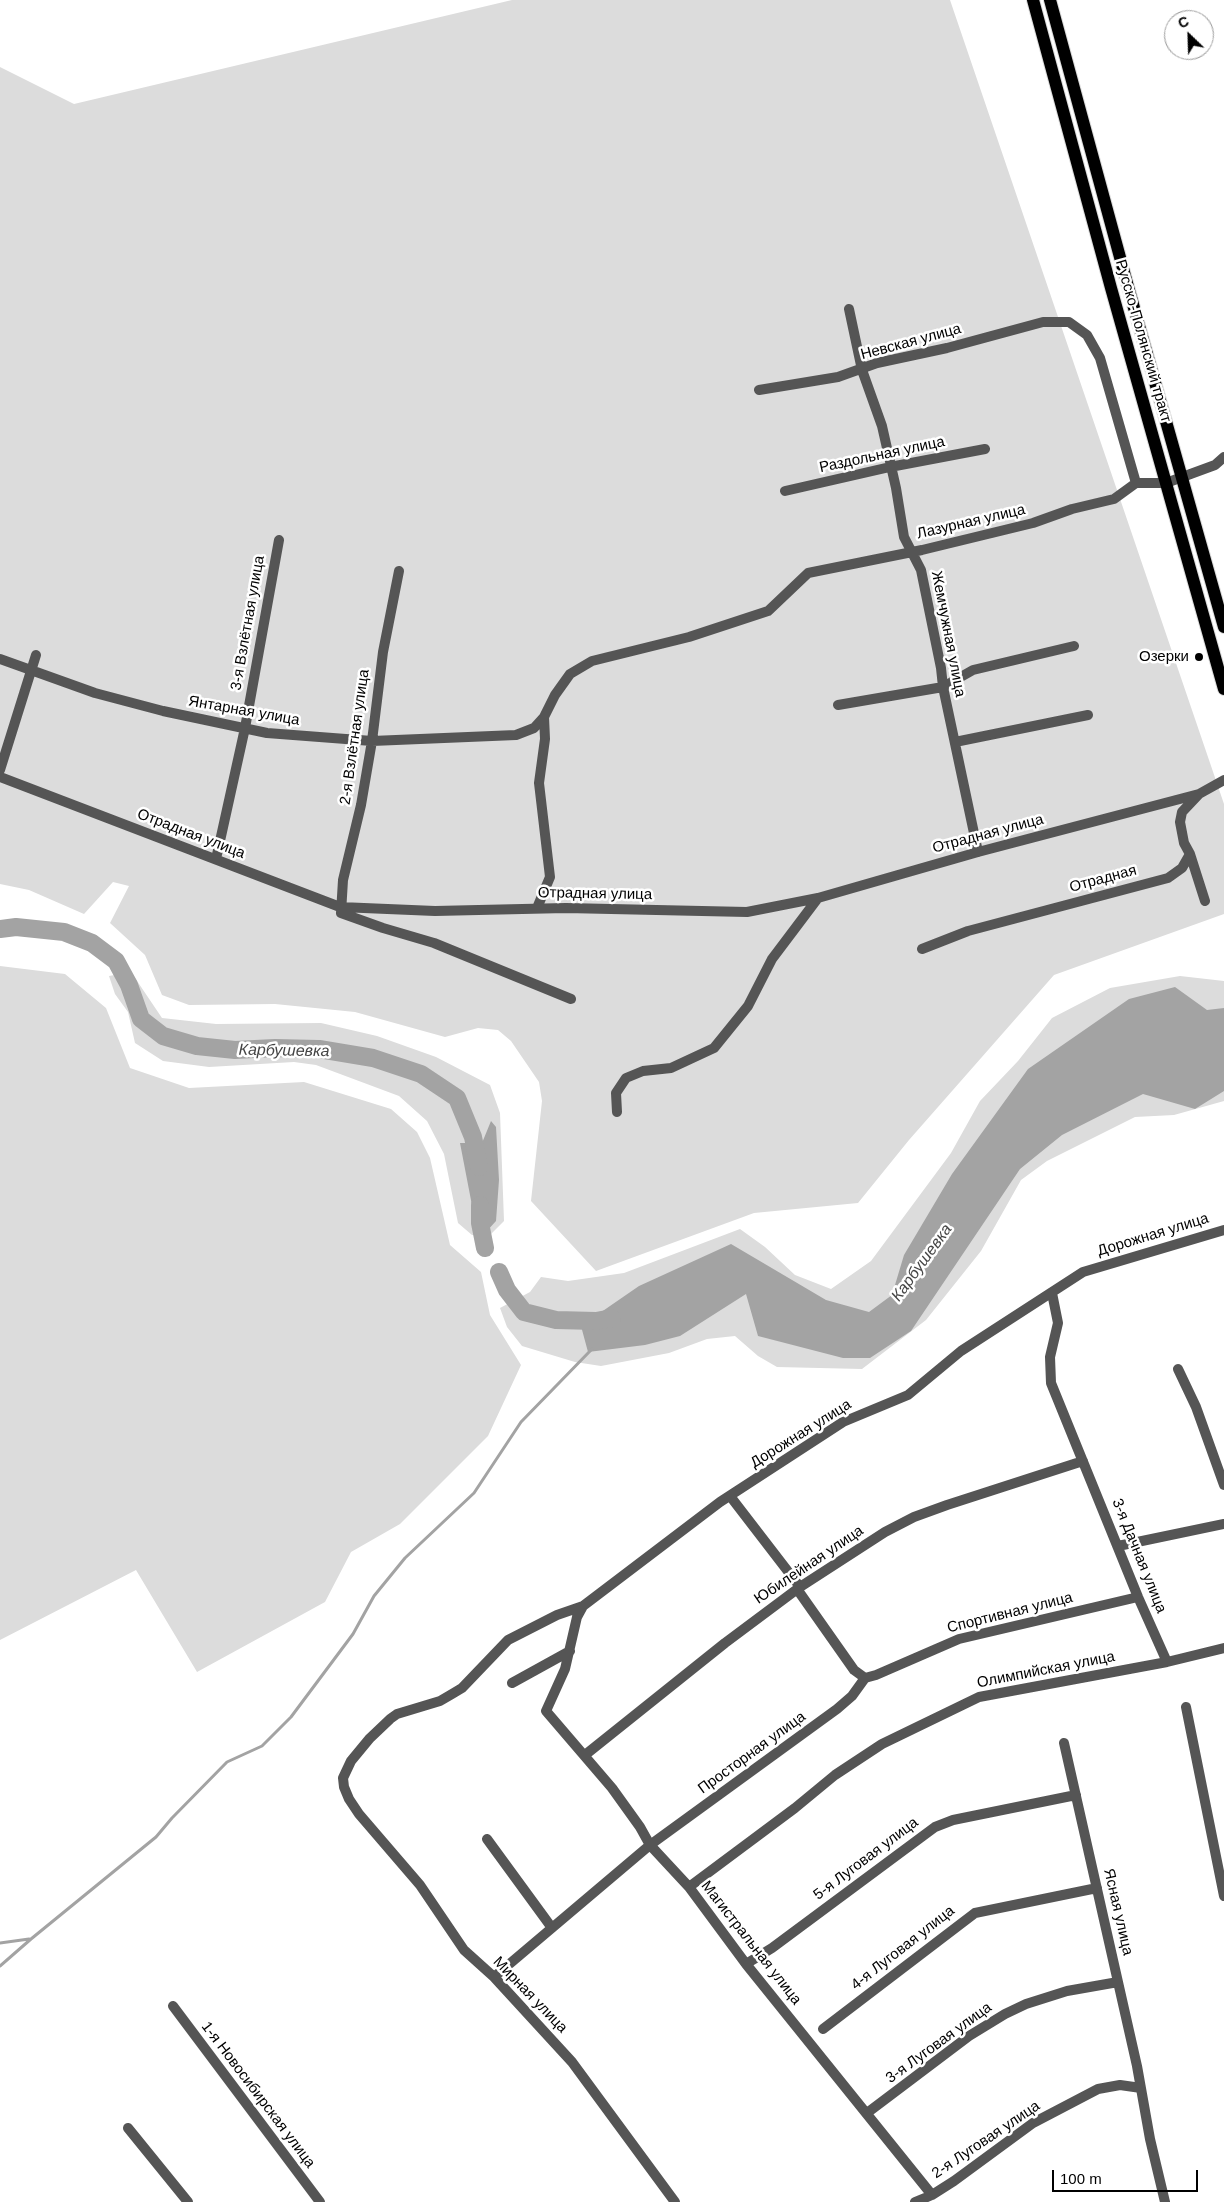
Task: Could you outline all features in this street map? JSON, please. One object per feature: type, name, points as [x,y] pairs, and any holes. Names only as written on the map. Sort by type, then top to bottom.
[{"type":"main road","name":"Русско-Полянский тракт","points":[[1033,0],[1224,689]]},
{"type":"main road","name":"Русско-Полянский тракт","points":[[1050,0],[1224,627]]},
{"type":"street","name":"Жемчужная улица","points":[[849,309],[862,370],[875,401],[896,488],[904,536],[921,570],[941,668],[943,687],[978,852]]},
{"type":"street","name":"Невская улица","points":[[759,390],[838,377],[862,370],[877,363],[955,346],[1043,322],[1070,322],[1087,335],[1100,358],[1136,483]]},
{"type":"street","name":"Раздольная улица","points":[[786,491],[890,467],[986,449]]},
{"type":"street","points":[[1136,483],[1166,484],[1214,465],[1224,457]]},
{"type":"street","name":"Лазурная улица","points":[[544,717],[555,695],[570,674],[592,661],[650,645],[689,637],[768,611],[808,574],[1033,523],[1072,509],[1114,498],[1136,483]]},
{"type":"street","name":"3-я Взлётная улица","points":[[216,859],[245,728],[279,540]]},
{"type":"street","name":"2-я Взлётная улица","points":[[340,907],[343,880],[361,805],[372,741],[382,652],[398,571]]},
{"type":"street","points":[[838,705],[943,687],[973,670],[1074,646]]},
{"type":"street","points":[[0,770],[36,655]]},
{"type":"street","name":"Янтарная улица","points":[[0,659],[95,693],[163,711],[267,733],[372,741],[516,735],[534,728],[544,717]]},
{"type":"street","points":[[955,742],[1088,715]]},
{"type":"street","points":[[537,908],[550,877],[539,783],[545,739],[544,717]]},
{"type":"street","name":"Отрадная улица","points":[[0,777],[340,907],[435,911],[537,908],[746,912],[818,898],[978,852],[1199,794]]},
{"type":"street","points":[[1205,901],[1190,854],[1184,843],[1180,822],[1182,812],[1199,794],[1224,780]]},
{"type":"street","name":"Отрадная","points":[[922,950],[968,930],[1168,878],[1182,868],[1190,854]]},
{"type":"street","points":[[617,1112],[616,1093],[626,1078],[643,1071],[671,1068],[714,1048],[748,1006],[772,959],[818,898]]},
{"type":"street","points":[[340,907],[340,913],[434,943],[571,999]]},
{"type":"street","name":"Дорожная улица","points":[[583,1606],[683,1529],[730,1496],[843,1422],[908,1395],[960,1351],[1083,1272],[1224,1230]]},
{"type":"street","name":"3-я Дачная улица","points":[[1052,1293],[1058,1323],[1050,1357],[1051,1383],[1138,1597],[1167,1662]]},
{"type":"street","points":[[1178,1369],[1196,1407],[1224,1485]]},
{"type":"street","name":"Юбилейная улица","points":[[585,1755],[724,1643],[799,1588],[885,1532],[914,1517],[1083,1461]]},
{"type":"street","points":[[730,1496],[799,1588],[854,1670],[865,1678]]},
{"type":"street","points":[[1118,1546],[1224,1524]]},
{"type":"street","name":"Спортивная улица","points":[[865,1678],[876,1676],[959,1639],[1138,1597]]},
{"type":"street","points":[[512,1683],[570,1651],[577,1617],[583,1606]]},
{"type":"street","name":"Мирная улица","points":[[583,1606],[558,1614],[508,1640],[499,1647],[468,1681],[452,1694],[440,1701],[397,1714],[390,1719],[370,1738],[351,1761],[343,1778],[344,1787],[359,1814],[420,1885],[464,1950],[494,1977],[572,2062],[675,2202]]},
{"type":"street","name":"Олимпийская улица","points":[[689,1887],[795,1808],[835,1775],[882,1744],[979,1697],[1167,1662],[1224,1648]]},
{"type":"street","name":"Магистральная улица","points":[[570,1651],[565,1669],[546,1711],[612,1788],[640,1827],[650,1845],[689,1887],[746,1964],[932,2195]]},
{"type":"street","name":"Просторная улица","points":[[494,1977],[650,1845],[837,1710],[852,1696],[865,1678]]},
{"type":"street","points":[[1186,1707],[1224,1896]]},
{"type":"street","name":"Ясная улица","points":[[1064,1743],[1165,2202]]},
{"type":"street","name":"5-я Луговая улица","points":[[746,1964],[772,1948],[935,1826],[953,1820],[1076,1795]]},
{"type":"street","points":[[487,1839],[552,1928]]},
{"type":"street","name":"4-я Луговая улица","points":[[823,2029],[975,1913],[1097,1888]]},
{"type":"street","name":"3-я Луговая улица","points":[[867,2113],[970,2036],[1005,2014],[1026,2004],[1067,1991],[1118,1982]]},
{"type":"street","name":"1-я Новосибирская улица","points":[[173,2006],[320,2202]]},
{"type":"street","name":"2-я Луговая улица","points":[[915,2202],[932,2195],[1032,2123],[1098,2089],[1120,2085],[1141,2088]]},
{"type":"street","points":[[128,2128],[188,2202]]},
{"type":"shaded area","points":[[512,0],[950,0],[1224,804],[1224,914],[1054,975],[909,1140],[858,1203],[754,1213],[596,1271],[531,1201],[542,1101],[539,1082],[511,1041],[498,1030],[478,1028],[445,1037],[355,1012],[275,1004],[189,1005],[162,995],[145,955],[110,923],[129,886],[113,882],[84,914],[29,890],[0,884],[0,67],[74,104]]},
{"type":"shaded area","points":[[0,966],[65,974],[106,1008],[130,1068],[189,1088],[304,1082],[391,1109],[417,1132],[430,1158],[450,1245],[481,1272],[490,1315],[521,1365],[488,1436],[400,1524],[351,1552],[325,1602],[197,1672],[136,1570],[0,1640]]},
{"type":"shaded area","points":[[131,972],[162,1018],[216,1024],[321,1023],[377,1036],[436,1057],[490,1085],[500,1113],[504,1221],[489,1236],[472,1235],[458,1223],[444,1154],[427,1121],[399,1096],[316,1065],[294,1062],[209,1067],[163,1061],[135,1043],[128,1012],[115,994],[109,976]]},
{"type":"shaded area","points":[[1180,976],[1224,981],[1224,1101],[1174,1115],[1135,1117],[1047,1161],[1021,1180],[981,1251],[926,1320],[862,1369],[777,1367],[758,1356],[735,1336],[707,1339],[669,1353],[601,1366],[575,1362],[522,1346],[507,1327],[500,1308],[530,1292],[541,1277],[568,1281],[624,1273],[740,1229],[765,1247],[795,1275],[831,1289],[871,1261],[951,1153],[980,1101],[1018,1061],[1052,1018],[1110,988]]},
{"type":"water","points":[[1175,987],[1207,1010],[1224,1008],[1224,1091],[1195,1109],[1143,1094],[1062,1135],[1020,1169],[911,1331],[870,1358],[843,1358],[758,1336],[746,1294],[680,1336],[645,1345],[588,1352],[581,1326],[639,1286],[731,1244],[826,1300],[869,1312],[892,1295],[904,1255],[952,1174],[1028,1069],[1129,999]]},
{"type":"water","points":[[491,1121],[496,1127],[499,1180],[496,1221],[486,1232],[475,1221],[460,1143],[482,1143]]},
{"type":"waterway","name":"Карбушевка","points":[[0,929],[16,927],[64,932],[92,943],[116,961],[129,985],[141,1019],[163,1036],[197,1046],[235,1050],[275,1048],[319,1049],[373,1058],[421,1074],[457,1098],[473,1137],[479,1167]]},
{"type":"waterway","name":"Карбушевка","points":[[480,1205],[480,1223],[485,1248]]},
{"type":"waterway","name":"Карбушевка","points":[[499,1272],[507,1290],[524,1312],[556,1320],[596,1321],[612,1318]]},
{"type":"waterway","points":[[0,1966],[156,1837],[227,1762],[262,1746],[291,1717],[353,1634],[374,1596],[405,1558],[474,1493],[521,1422],[592,1349]]},
{"type":"waterway","points":[[0,1943],[29,1939]]},
{"type":"place","name":"Озерки","points":[[1199,657]]}]
